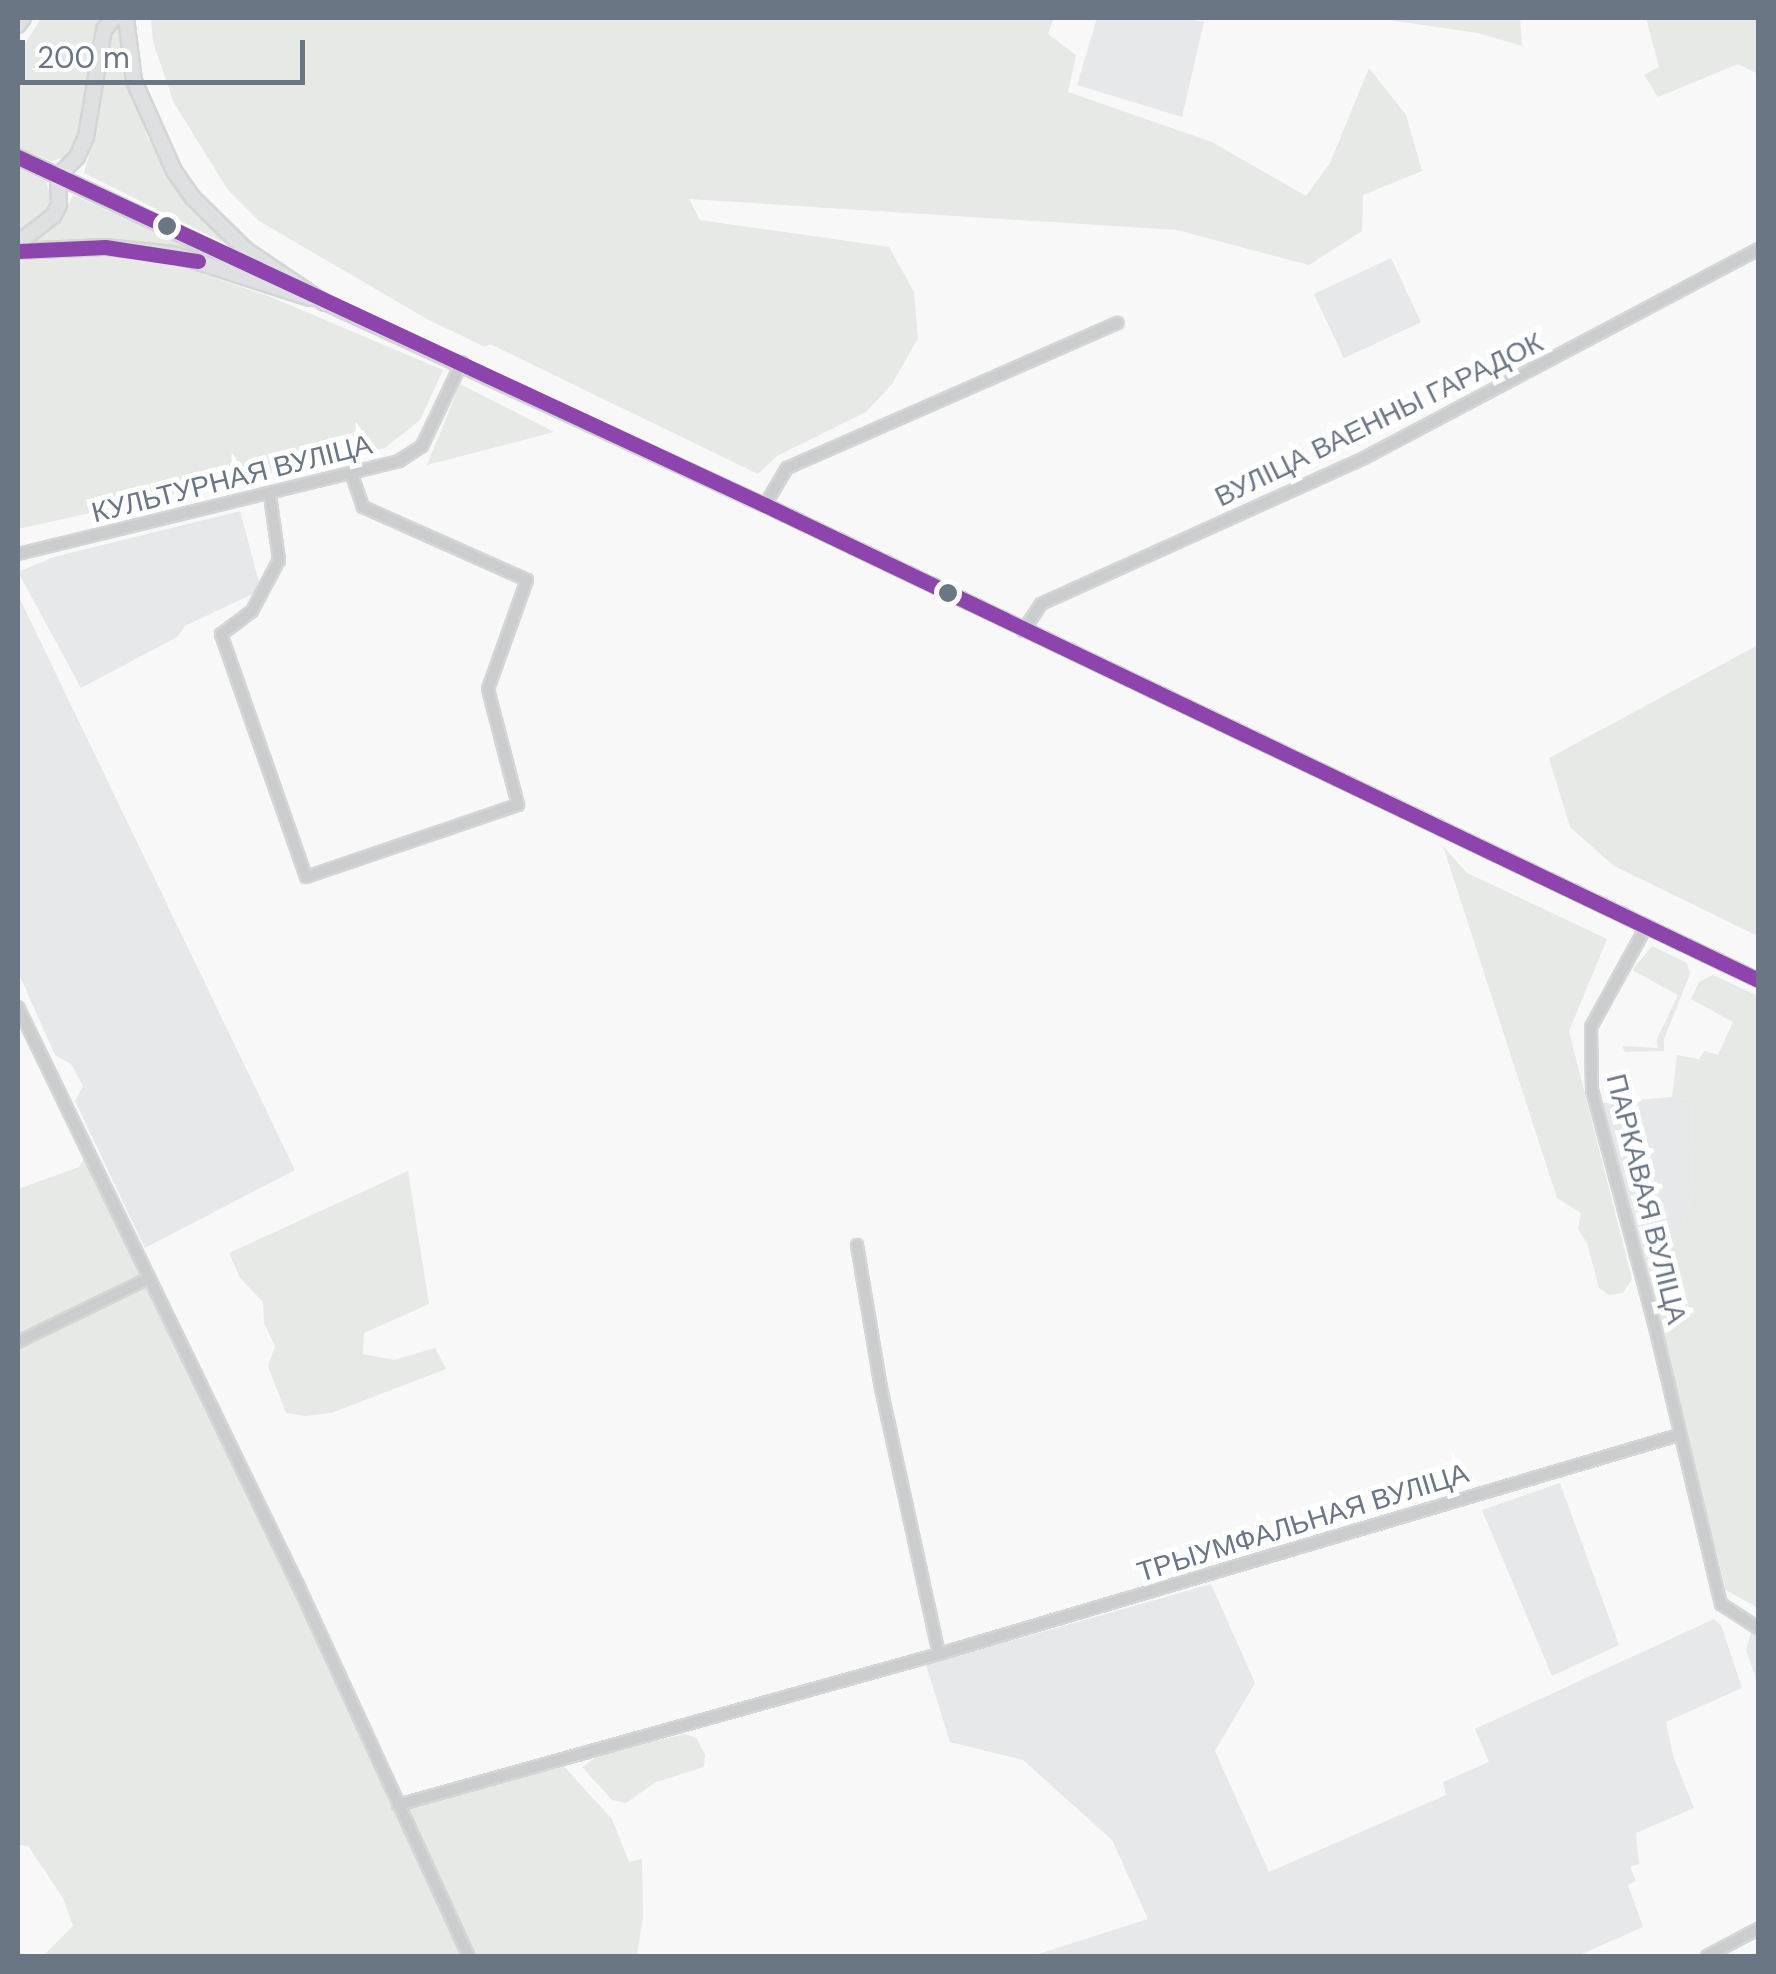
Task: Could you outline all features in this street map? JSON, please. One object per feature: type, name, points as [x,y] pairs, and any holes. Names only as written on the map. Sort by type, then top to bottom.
[{"type":"highway","points":[[18,25],[23,18]]},
{"type":"highway","points":[[18,247],[60,205],[58,176],[77,157],[86,137],[104,30],[114,18]]},
{"type":"highway","points":[[126,18],[134,82],[174,170],[204,210],[246,250],[325,303]]},
{"type":"highway","points":[[18,157],[325,303]]},
{"type":"highway","points":[[18,247],[106,247],[173,254],[325,303]]},
{"type":"main road","points":[[325,303],[462,362],[1758,980]]},
{"type":"street","name":"ВУЛІЦА ВАЕННЫ ГАРАДОК","points":[[1023,631],[1041,604],[1364,458],[1758,249]]},
{"type":"street","points":[[764,505],[787,468],[1118,324]]},
{"type":"street","name":"КУЛЬТУРНАЯ ВУЛІЦА","points":[[18,554],[352,476],[399,461],[422,446],[462,362]]},
{"type":"street","points":[[270,494],[279,560],[252,611],[220,634],[306,877],[518,805],[488,689],[527,580],[363,507],[352,476]]},
{"type":"street","name":"ПАРКАВАЯ ВУЛІЦА","points":[[1646,927],[1594,1019],[1589,1060],[1592,1090],[1721,1604],[1758,1628]]},
{"type":"street","points":[[18,1007],[298,1585],[469,1956]]},
{"type":"street","points":[[857,1245],[881,1388],[940,1654]]},
{"type":"street","points":[[18,1342],[147,1279]]},
{"type":"street","name":"ТРЫУМФАЛЬНАЯ ВУЛІЦА","points":[[398,1805],[940,1654],[1679,1435]]},
{"type":"street","points":[[1707,1956],[1758,1929]]},
{"type":"shaded area","points":[[41,18],[107,18],[79,146],[67,157],[52,161],[18,147],[18,55]]},
{"type":"shaded area","points":[[151,18],[1054,18],[1048,34],[1076,55],[1068,92],[1212,142],[1306,196],[1330,163],[1369,68],[1406,115],[1422,171],[1363,195],[1362,231],[1309,265],[1177,230],[689,199],[700,220],[889,247],[914,292],[918,338],[892,384],[866,412],[777,456],[758,474],[490,344],[485,347],[427,319],[259,221],[228,190],[174,103],[153,42]]},
{"type":"shaded area","points":[[1097,18],[1183,18],[1204,22],[1182,117],[1077,85]]},
{"type":"shaded area","points":[[1375,18],[1520,18],[1522,46],[1478,33]]},
{"type":"shaded area","points":[[1646,18],[1758,18],[1758,74],[1738,64],[1658,97],[1644,75],[1659,67]]},
{"type":"shaded area","points":[[121,22],[129,77],[147,137],[180,191],[236,249],[84,173],[96,130],[113,32]]},
{"type":"shaded area","points":[[18,167],[46,182],[51,199],[42,217],[18,234]]},
{"type":"shaded area","points":[[73,195],[213,260],[26,244],[64,216]]},
{"type":"shaded area","points":[[57,255],[156,258],[271,297],[443,370],[420,420],[385,448],[18,529],[18,261]]},
{"type":"shaded area","points":[[1391,258],[1421,322],[1344,358],[1314,294]]},
{"type":"shaded area","points":[[460,384],[554,432],[427,465]]},
{"type":"shaded area","points":[[240,511],[261,590],[185,626],[177,637],[81,688],[18,572],[54,557]]},
{"type":"shaded area","points":[[18,595],[295,1170],[145,1248],[75,1101],[83,1086],[71,1064],[55,1055],[18,972]]},
{"type":"shaded area","points":[[1758,645],[1758,936],[1614,866],[1570,827],[1549,758]]},
{"type":"shaded area","points":[[1443,846],[1467,873],[1607,939],[1569,1031],[1632,1279],[1623,1293],[1609,1295],[1599,1288],[1587,1243],[1578,1229],[1581,1213],[1557,1198]]},
{"type":"shaded area","points":[[1652,946],[1687,963],[1690,974],[1664,1039],[1664,1051],[1625,1052],[1622,1046],[1658,1048],[1657,1039],[1678,995],[1632,970]]},
{"type":"shaded area","points":[[1713,975],[1758,996],[1758,1608],[1726,1590],[1643,1258],[1662,1253],[1677,1238],[1693,1193],[1691,1100],[1672,1097],[1677,1055],[1699,1059],[1704,1051],[1718,1055],[1733,1022],[1691,999],[1699,982]]},
{"type":"shaded area","points":[[1672,1097],[1691,1100],[1693,1193],[1677,1238],[1662,1253],[1641,1258],[1603,1103]]},
{"type":"shaded area","points":[[87,1153],[397,1804],[558,1760],[612,1819],[629,1862],[642,1859],[643,1916],[637,1956],[43,1956],[73,1926],[63,1898],[28,1846],[18,1845],[18,1189],[79,1167]]},
{"type":"shaded area","points":[[408,1171],[429,1304],[364,1333],[363,1354],[394,1360],[435,1348],[446,1369],[331,1413],[286,1413],[268,1366],[275,1346],[264,1323],[263,1302],[240,1278],[229,1253]]},
{"type":"shaded area","points":[[1560,1483],[1619,1645],[1552,1676],[1482,1510]]},
{"type":"shaded area","points":[[1211,1584],[1255,1683],[1215,1751],[1269,1872],[1446,1795],[1443,1782],[1489,1762],[1475,1729],[1714,1619],[1721,1625],[1742,1688],[1666,1722],[1673,1756],[1694,1808],[1636,1833],[1639,1864],[1630,1867],[1636,1881],[1628,1885],[1643,1927],[1577,1956],[1032,1956],[1148,1919],[1112,1840],[1023,1760],[950,1742],[926,1665]]},
{"type":"shaded area","points":[[1758,1608],[1758,1684],[1746,1650]]},
{"type":"shaded area","points":[[685,1734],[696,1738],[705,1754],[704,1767],[656,1782],[626,1803],[612,1800],[582,1767],[599,1755]]},
{"type":"transit line","points":[[18,157],[765,505],[1758,980]]},
{"type":"transit line","points":[[18,251],[105,247],[198,261]]}]
